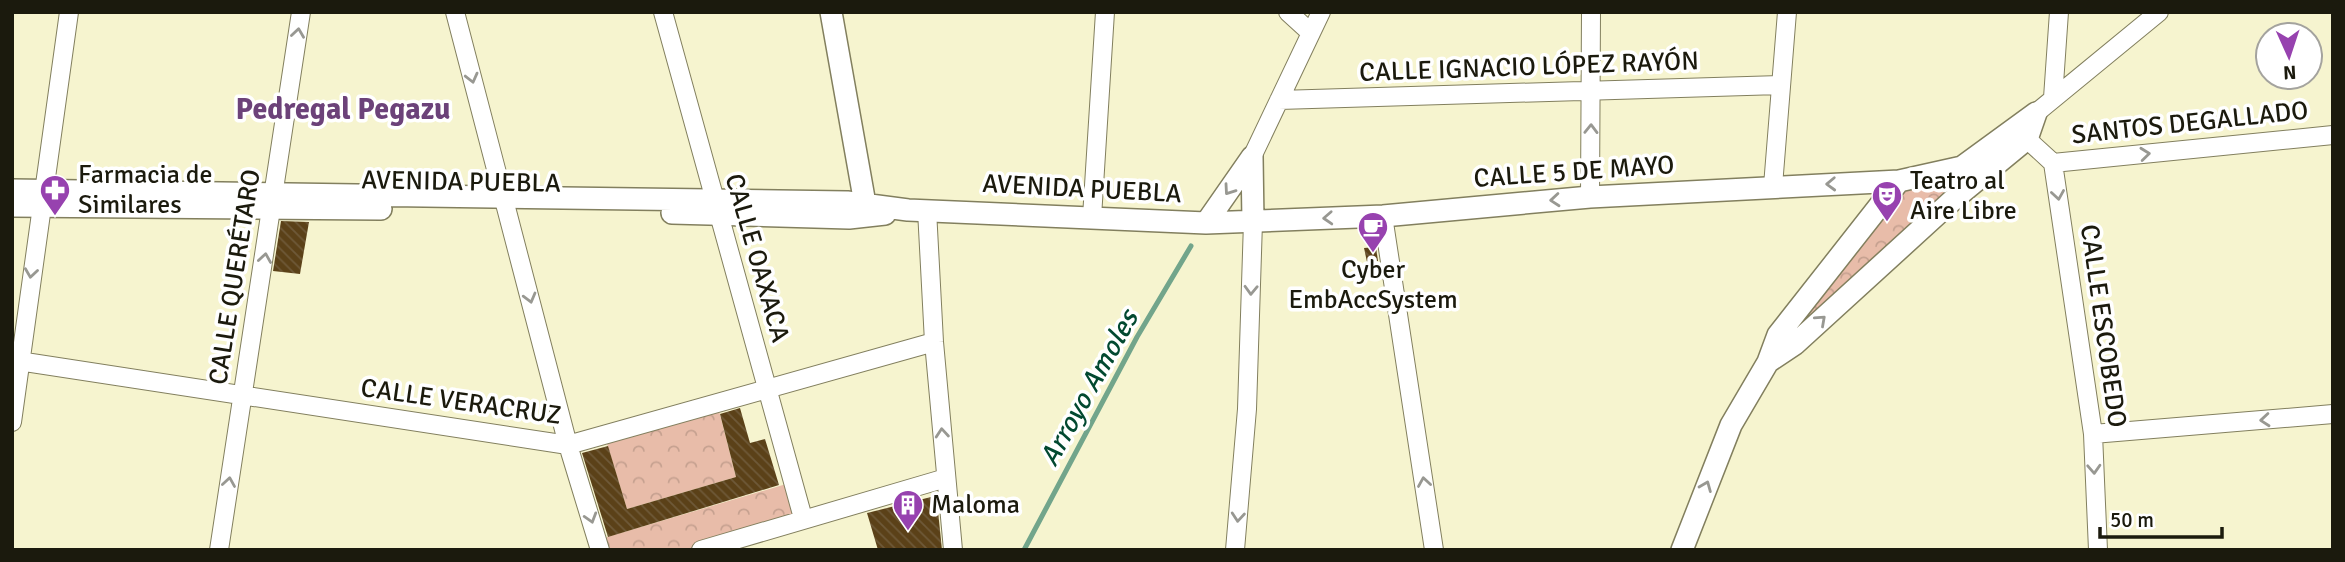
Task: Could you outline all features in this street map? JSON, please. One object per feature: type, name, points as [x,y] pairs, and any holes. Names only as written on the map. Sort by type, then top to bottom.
[{"type":"street","points":[[12,422],[16,361],[69,12]]},
{"type":"street","name":"CALLE QUERÉTARO","points":[[219,550],[301,12]]},
{"type":"street","points":[[455,12],[568,445],[600,550]]},
{"type":"street","name":"CALLE OAXACA","points":[[663,12],[803,517]]},
{"type":"street","points":[[831,12],[867,210]]},
{"type":"street","points":[[1092,217],[1105,12]]},
{"type":"street","points":[[1288,12],[1311,33]]},
{"type":"street","points":[[1206,223],[1252,157],[1321,12]]},
{"type":"street","points":[[1590,197],[1591,12]]},
{"type":"street","points":[[1773,186],[1787,12]]},
{"type":"street","points":[[2053,99],[2059,12]]},
{"type":"street","points":[[1768,362],[1795,344],[1954,199],[2020,133],[2036,113],[2159,12]]},
{"type":"street","name":"CALLE IGNACIO LÓPEZ RAYÓN","points":[[1279,100],[1781,85]]},
{"type":"street","points":[[2020,133],[2053,163]]},
{"type":"street","name":"CALLE 5 DE MAYO","points":[[1253,222],[1383,216],[1590,197],[1899,181],[1962,167],[2020,133]]},
{"type":"street","name":"SANTOS DEGALLADO","points":[[2053,163],[2333,135]]},
{"type":"street","points":[[1235,550],[1247,409],[1253,222],[1252,157]]},
{"type":"street","name":"CALLE ESCOBEDO","points":[[2053,163],[2093,434],[2098,550]]},
{"type":"street","points":[[1931,176],[1947,181],[1954,199]]},
{"type":"street","points":[[1682,550],[1731,425],[1768,362],[1778,335],[1899,181]]},
{"type":"street","name":"AVENIDA PUEBLA","points":[[12,190],[42,198],[274,199],[917,210],[1206,223],[1253,222]]},
{"type":"street","name":"AVENIDA PUEBLA","points":[[12,206],[42,198]]},
{"type":"street","points":[[917,210],[934,342],[953,550]]},
{"type":"street","points":[[1383,216],[1434,550]]},
{"type":"street","name":"CALLE VERACRUZ","points":[[16,361],[568,445],[934,342]]},
{"type":"street","points":[[2093,434],[2333,414]]},
{"type":"street","points":[[701,550],[744,543],[803,517],[946,478]]},
{"type":"green space","points":[[1927,178],[1943,180],[1948,187],[1949,198],[1784,338],[1900,195]]},
{"type":"green space","points":[[717,403],[736,477],[627,509],[604,434]]},
{"type":"green space","points":[[793,482],[803,518],[700,550],[600,550],[597,540]]},
{"type":"building","points":[[281,221],[309,222],[300,274],[273,271]]},
{"type":"building","name":"Cyber EmbAccSystem","points":[[1376,247],[1378,261],[1367,262],[1364,248]]},
{"type":"building","points":[[740,408],[750,443],[765,439],[779,485],[608,537],[582,453],[608,446],[627,509],[736,477],[720,414]]},
{"type":"building","name":"Maloma","points":[[931,497],[937,501],[942,550],[878,550],[867,513]]},
{"type":"waterway","name":"Arroyo Amoles","points":[[1024,550],[1137,337],[1191,246]]},
{"type":"place","name":"Farmacia de Similares","points":[[55,217]]},
{"type":"place","name":"Teatro al Aire Libre","points":[[1887,223]]},
{"type":"place","name":"Cyber EmbAccSystem","points":[[1373,254]]},
{"type":"place","name":"Maloma","points":[[908,532]]},
{"type":"district","name":"Pedregal Pegazu","points":[[343,109]]}]
